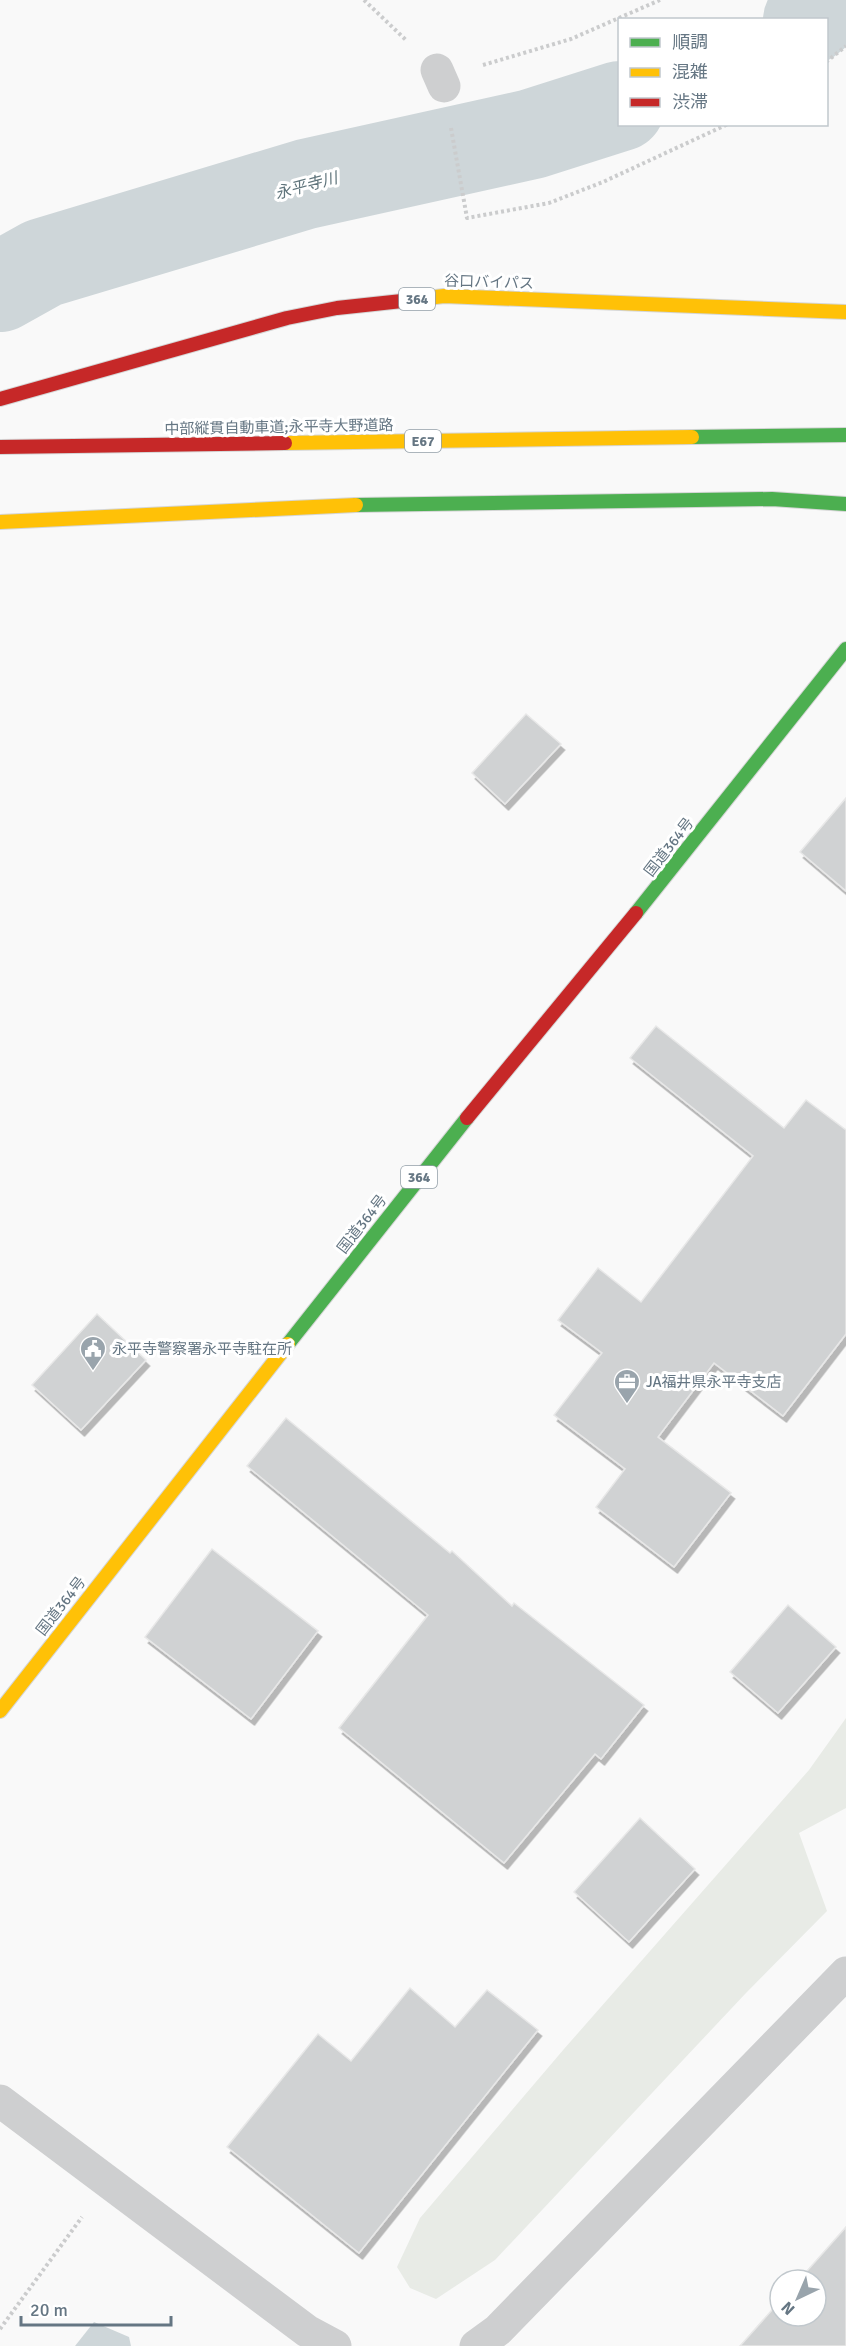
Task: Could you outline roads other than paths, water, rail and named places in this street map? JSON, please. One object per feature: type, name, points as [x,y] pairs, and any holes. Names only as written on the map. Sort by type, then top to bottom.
[{"type":"highway","name":"谷口バイパス","points":[[0,399],[287,318],[337,308],[444,296],[846,312]]},
{"type":"highway","name":"中部縦貫自動車道;永平寺大野道路","points":[[0,447],[846,435]]},
{"type":"highway","points":[[0,522],[353,504],[772,499],[846,504]]},
{"type":"highway","name":"国道364号","points":[[0,1711],[472,1111],[661,884],[846,649]]},
{"type":"street","points":[[476,2346],[498,2330],[846,1973]]},
{"type":"street","points":[[0,2102],[307,2331],[335,2346]]},
{"type":"waterway","name":"永平寺川","points":[[810,18],[832,0]]},
{"type":"waterway","name":"永平寺川","points":[[0,287],[43,263],[306,184],[532,134],[618,107]]},
{"type":"place","name":"永平寺警察署永平寺駐在所","points":[[93,1372]]},
{"type":"place","name":"JA福井県永平寺支店","points":[[627,1405]]}]
